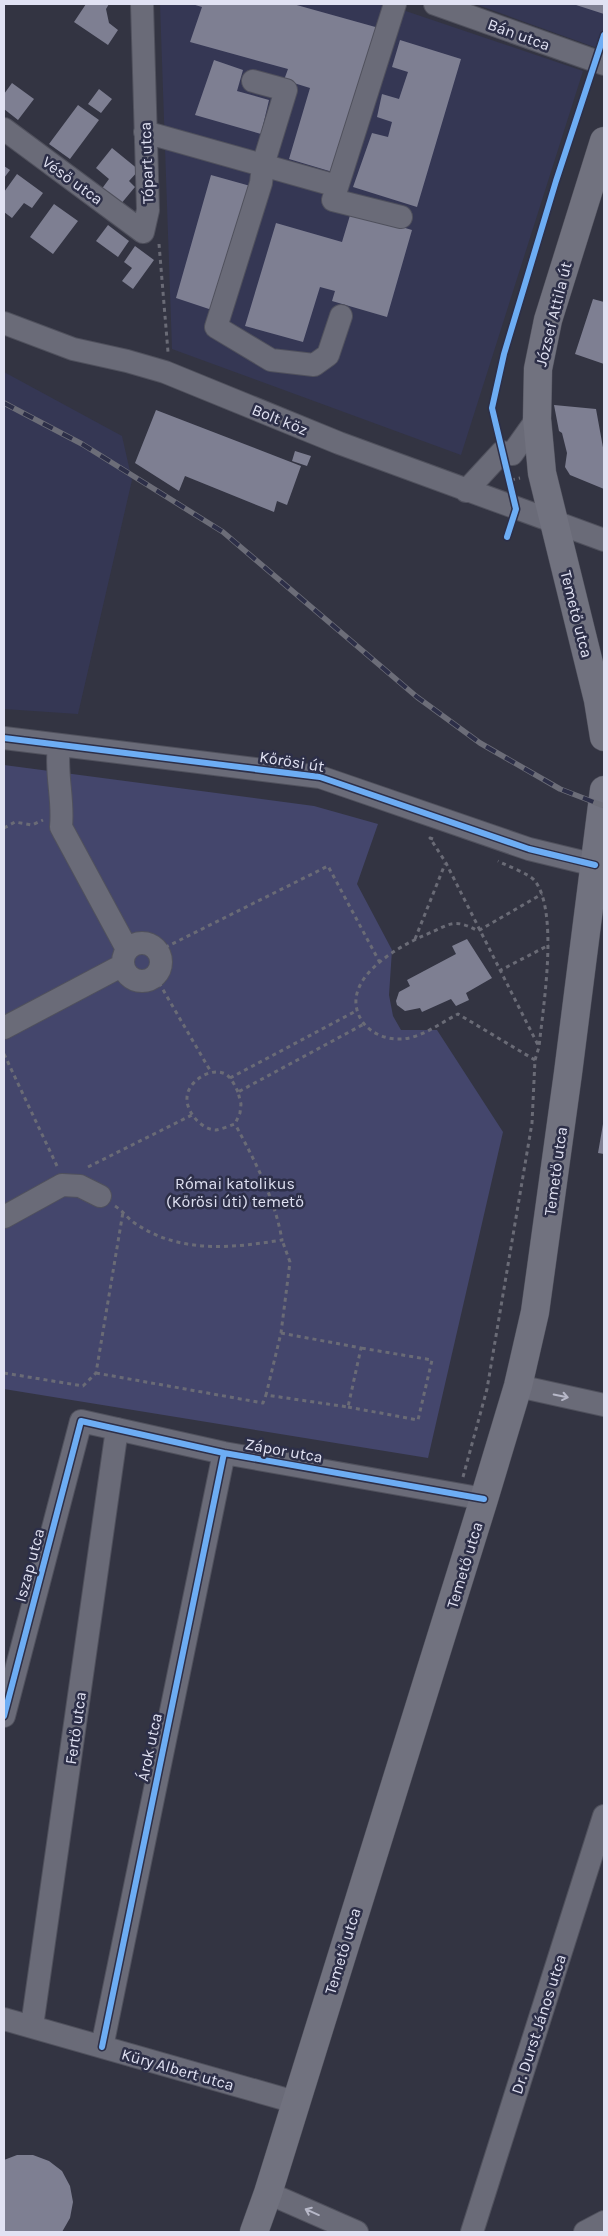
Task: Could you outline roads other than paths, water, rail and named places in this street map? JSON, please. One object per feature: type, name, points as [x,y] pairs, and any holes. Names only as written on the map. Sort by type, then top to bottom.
[{"type":"main road","name":"József Attila út","points":[[554,521],[542,473],[537,419],[538,369],[548,320],[604,141]]},
{"type":"main road","name":"Temető utca","points":[[554,521],[598,700],[604,737]]},
{"type":"main road","name":"Temető utca","points":[[254,2232],[268,2193],[295,2102],[471,1497],[518,1386],[535,1312],[597,908],[595,865],[604,790]]},
{"type":"street","name":"Tópart utca","points":[[142,4],[148,210],[143,232]]},
{"type":"street","points":[[395,4],[333,200],[401,217]]},
{"type":"street","name":"Bán utca","points":[[435,4],[604,64]]},
{"type":"street","points":[[253,81],[286,90],[263,165],[261,183],[216,327],[271,360],[314,365],[328,355],[341,316]]},
{"type":"street","name":"Véső utca","points":[[4,129],[143,232]]},
{"type":"street","points":[[145,132],[337,186]]},
{"type":"street","name":"Bolt köz","points":[[4,323],[73,349],[128,361],[165,372],[339,443],[604,540]]},
{"type":"street","points":[[466,491],[502,452],[512,454],[537,419]]},
{"type":"street","name":"Kőrösi út","points":[[4,738],[320,777],[529,849],[595,865]]},
{"type":"street","points":[[4,1028],[125,957],[132,945],[143,942],[149,944],[158,951],[161,962],[155,976],[138,981],[128,976],[125,957],[61,827],[62,810],[57,761],[59,745]]},
{"type":"street","points":[[4,1217],[62,1186],[80,1186],[100,1196]]},
{"type":"street","points":[[518,1386],[604,1405]]},
{"type":"street","name":"Zápor utca","points":[[81,1421],[224,1453],[471,1497]]},
{"type":"street","name":"Iszap utca","points":[[4,1716],[81,1421]]},
{"type":"street","name":"Fertő utca","points":[[32,2026],[117,1430]]},
{"type":"street","name":"Árok utca","points":[[102,2047],[224,1453]]},
{"type":"street","name":"Dr. Durst János utca","points":[[472,2232],[604,1816]]},
{"type":"street","name":"Küry Albert utca","points":[[4,2019],[295,2102]]},
{"type":"street","points":[[268,2193],[357,2232]]},
{"type":"street","points":[[585,2232],[604,2222]]},
{"type":"railway","points":[[4,403],[82,444],[223,532],[417,697],[480,743],[560,789],[604,806]]},
{"type":"park label","name":"Római katolikus (Kőrösi úti) temető","points":[[235,1192]]}]
